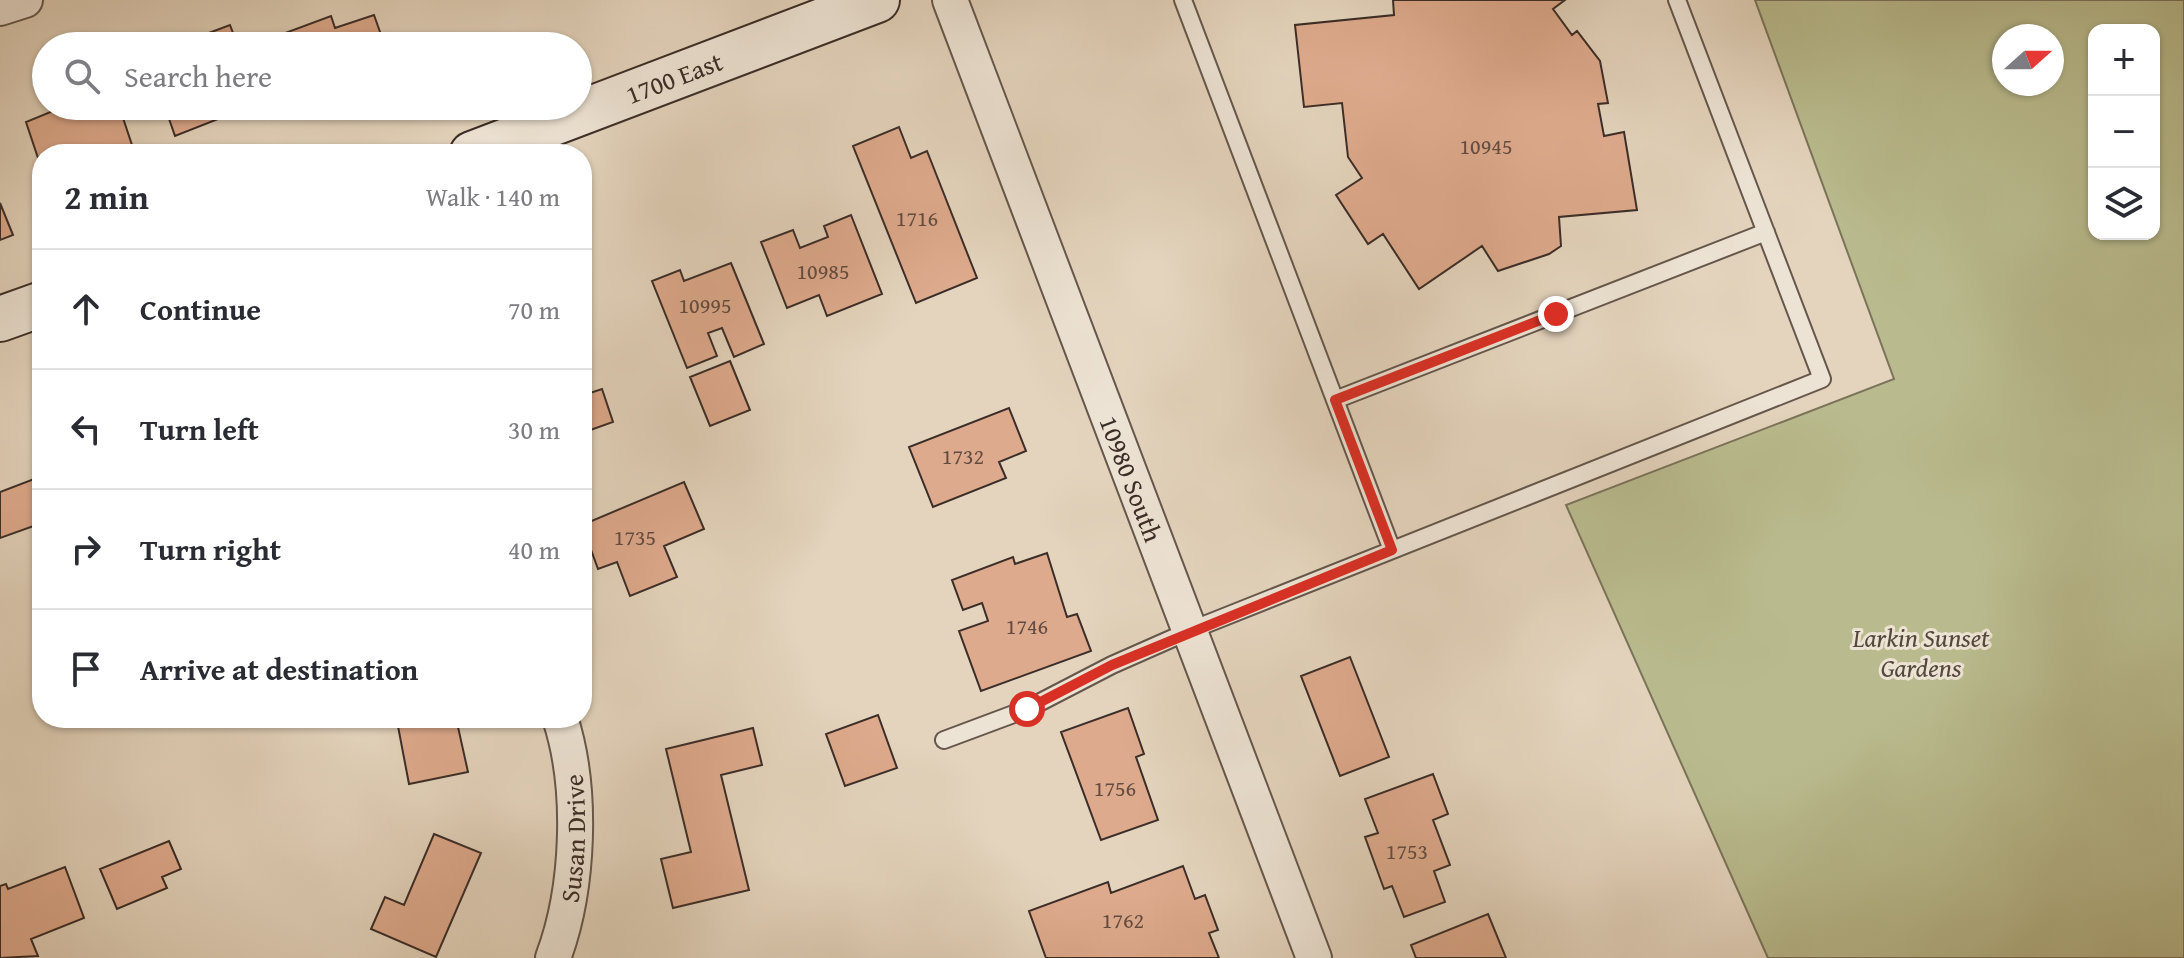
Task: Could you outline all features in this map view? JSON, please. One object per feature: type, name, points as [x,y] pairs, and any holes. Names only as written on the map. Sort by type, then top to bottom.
[{"type":"main road","name":"1700 East","points":[[592,108],[877,0]]},
{"type":"main road","name":"1700 East","points":[[498,144],[561,120]]},
{"type":"main road","points":[[0,319],[32,308]]},
{"type":"street","points":[[0,8],[25,0]]},
{"type":"street","name":"10980 South","points":[[950,0],[1314,958]]},
{"type":"street","name":"Susan Drive","points":[[553,958],[573,877],[574,804],[562,728]]},
{"type":"lane","points":[[1183,0],[1392,550]]},
{"type":"lane","points":[[944,740],[1027,709],[1112,665],[1189,631],[1822,379],[1677,0]]},
{"type":"lane","points":[[1335,400],[1766,232]]},
{"type":"green space","name":"Larkin Sunset Gardens","points":[[1755,0],[2184,0],[2184,958],[1768,958],[1566,505],[1894,379]]},
{"type":"building","points":[[1393,0],[1565,0],[1553,9],[1572,35],[1577,31],[1600,61],[1608,103],[1598,104],[1604,136],[1624,132],[1637,210],[1559,217],[1561,246],[1549,254],[1498,271],[1482,246],[1419,289],[1383,234],[1368,244],[1336,195],[1362,178],[1348,157],[1342,103],[1304,107],[1295,25],[1394,15]]},
{"type":"building","points":[[374,15],[380,32],[288,32],[331,16],[335,28]]},
{"type":"building","points":[[230,25],[233,32],[211,32]]},
{"type":"building","points":[[124,120],[132,144],[33,144],[26,122]]},
{"type":"building","points":[[169,120],[216,120],[175,136]]},
{"type":"building","points":[[899,127],[911,158],[927,151],[977,278],[916,303],[853,146]]},
{"type":"building","points":[[0,203],[13,235],[0,240]]},
{"type":"building","points":[[851,215],[882,294],[827,316],[819,295],[787,308],[761,242],[793,230],[800,248],[828,237],[824,226]]},
{"type":"building","points":[[731,263],[764,344],[734,357],[722,328],[708,333],[717,356],[687,368],[652,281],[680,270],[684,281]]},
{"type":"building","points":[[730,361],[750,410],[710,426],[690,377]]},
{"type":"building","points":[[602,389],[613,422],[592,429],[592,392]]},
{"type":"building","points":[[1009,408],[1026,451],[999,462],[1006,478],[933,507],[909,447]]},
{"type":"building","points":[[32,480],[32,527],[0,538],[0,492]]},
{"type":"building","points":[[684,482],[704,529],[664,546],[677,577],[630,596],[617,562],[598,569],[592,552],[592,521]]},
{"type":"building","points":[[1047,553],[1067,617],[1077,614],[1091,651],[981,691],[959,631],[988,621],[982,603],[963,610],[952,580],[1013,557],[1015,564]]},
{"type":"building","points":[[1350,657],[1389,757],[1340,776],[1301,676]]},
{"type":"building","points":[[1128,708],[1144,754],[1136,757],[1158,820],[1101,840],[1061,732]]},
{"type":"building","points":[[878,715],[897,768],[845,786],[826,734]]},
{"type":"building","points":[[398,728],[458,728],[468,772],[409,784]]},
{"type":"building","points":[[753,728],[762,765],[721,775],[749,890],[673,908],[661,859],[691,852],[666,749]]},
{"type":"building","points":[[1433,774],[1448,814],[1433,820],[1450,865],[1434,871],[1445,902],[1404,917],[1392,886],[1384,889],[1365,837],[1378,833],[1365,799]]},
{"type":"building","points":[[434,834],[481,853],[436,957],[371,929],[385,897],[404,905]]},
{"type":"building","points":[[169,841],[181,869],[162,877],[167,888],[117,909],[100,869]]},
{"type":"building","points":[[1183,866],[1195,899],[1205,895],[1218,930],[1209,933],[1219,958],[1046,958],[1029,911],[1108,882],[1111,893]]},
{"type":"building","points":[[65,867],[84,918],[31,939],[38,956],[0,958],[0,886],[6,884],[8,889]]},
{"type":"building","points":[[1488,914],[1506,958],[1416,958],[1411,945]]},
{"type":"route","points":[[1027,709],[1112,665],[1189,631],[1392,550],[1335,400],[1556,314]]}]
